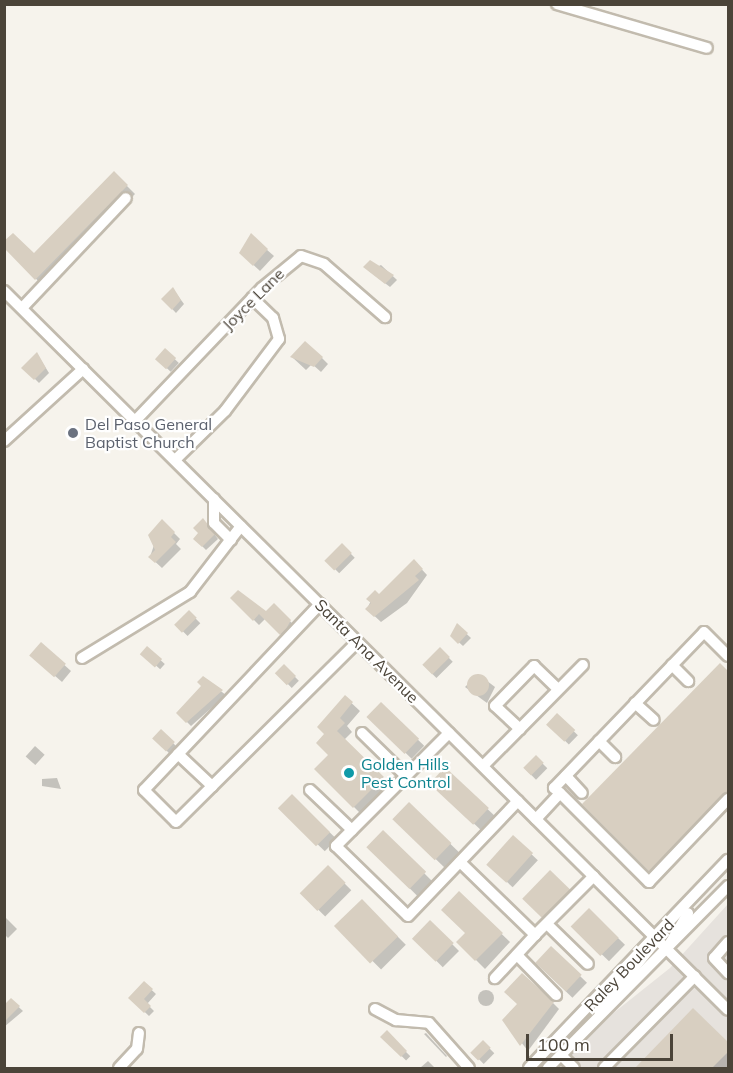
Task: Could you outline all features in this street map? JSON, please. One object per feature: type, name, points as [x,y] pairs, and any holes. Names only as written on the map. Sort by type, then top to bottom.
[{"type":"street","points":[[557,4],[707,48]]},
{"type":"street","points":[[22,308],[126,198]]},
{"type":"street","name":"Joyce Lane","points":[[135,421],[252,298],[301,256],[324,264],[385,316]]},
{"type":"street","name":"Santa Ana Avenue","points":[[4,291],[729,1010]]},
{"type":"street","points":[[175,460],[237,397],[279,339],[273,318],[252,298]]},
{"type":"street","points":[[4,441],[83,369]]},
{"type":"street","points":[[214,499],[214,523],[231,540]]},
{"type":"street","points":[[82,658],[190,592],[241,526]]},
{"type":"street","points":[[320,604],[144,789],[176,822],[357,642]]},
{"type":"street","points":[[729,656],[704,632],[554,788],[649,882],[729,799]]},
{"type":"street","points":[[483,766],[583,665]]},
{"type":"street","points":[[672,665],[688,681]]},
{"type":"street","points":[[520,729],[495,706],[534,666],[558,690]]},
{"type":"street","points":[[635,703],[654,720]]},
{"type":"street","points":[[362,733],[406,776]]},
{"type":"street","points":[[449,733],[336,846],[408,916],[518,801]]},
{"type":"street","points":[[599,741],[615,757]]},
{"type":"street","points":[[178,754],[212,786]]},
{"type":"street","points":[[566,776],[582,793]]},
{"type":"street","points":[[310,790],[352,830]]},
{"type":"street","points":[[536,819],[560,793]]},
{"type":"street","name":"Raley Boulevard","points":[[529,1068],[729,860]]},
{"type":"street","points":[[460,862],[535,936]]},
{"type":"street","points":[[668,948],[681,922],[729,871]]},
{"type":"street","points":[[495,978],[594,876]]},
{"type":"street","name":"Raley Boulevard","points":[[548,1068],[729,886]]},
{"type":"street","points":[[547,924],[588,964]]},
{"type":"street","points":[[594,1022],[603,1003],[649,956],[656,937]]},
{"type":"street","points":[[729,942],[714,958],[729,972]]},
{"type":"street","points":[[517,955],[556,995]]},
{"type":"street","points":[[604,1068],[695,976]]},
{"type":"street","points":[[375,1009],[396,1020],[429,1023],[469,1068]]},
{"type":"street","points":[[119,1068],[137,1049],[139,1033]]},
{"type":"street","points":[[561,1055],[574,1068]]},
{"type":"shaded area","points":[[728,904],[728,1068],[558,1068],[611,1015],[670,968]]},
{"type":"building","points":[[114,171],[128,185],[35,280],[4,248],[4,241],[13,233],[34,253]]},
{"type":"building","points":[[251,233],[268,249],[253,266],[239,253]]},
{"type":"building","points":[[370,260],[394,275],[385,284],[363,267]]},
{"type":"building","points":[[173,287],[181,300],[172,310],[161,299]]},
{"type":"building","points":[[305,341],[323,357],[314,367],[290,357]]},
{"type":"building","points":[[165,348],[176,358],[166,369],[155,359]]},
{"type":"building","points":[[37,352],[46,368],[34,380],[21,368]]},
{"type":"building","points":[[203,518],[215,534],[202,547],[193,539],[198,533],[193,528]]},
{"type":"building","points":[[162,519],[175,532],[171,537],[176,542],[155,563],[148,557],[155,550],[148,535]]},
{"type":"building","points":[[342,543],[352,553],[334,571],[324,561]]},
{"type":"building","points":[[414,559],[423,569],[415,576],[419,580],[374,617],[365,609],[371,603],[366,599],[375,590],[379,594]]},
{"type":"building","points":[[238,590],[266,611],[274,603],[291,620],[286,629],[280,635],[259,614],[253,621],[230,598]]},
{"type":"building","points":[[189,610],[197,618],[182,633],[174,625]]},
{"type":"building","points":[[457,623],[468,633],[458,644],[450,636]]},
{"type":"building","points":[[41,642],[66,664],[54,677],[29,656]]},
{"type":"building","points":[[147,646],[162,659],[155,667],[140,654]]},
{"type":"building","points":[[440,647],[450,657],[432,675],[422,665]]},
{"type":"building","points":[[720,663],[729,672],[729,790],[649,871],[582,804]]},
{"type":"building","points":[[284,664],[296,676],[287,685],[275,673]]},
{"type":"building","points":[[474,674],[482,674],[489,681],[489,689],[482,696],[474,696],[467,689],[467,681]]},
{"type":"building","points":[[203,676],[223,690],[186,723],[176,713],[201,686],[197,682]]},
{"type":"building","name":"Golden Hills Pest Control","points":[[345,695],[353,702],[340,718],[345,723],[337,731],[384,777],[353,808],[314,769],[328,755],[316,743],[324,734],[317,727]]},
{"type":"building","points":[[381,702],[419,739],[405,754],[366,717]]},
{"type":"building","points":[[557,713],[575,730],[564,742],[546,725]]},
{"type":"building","points":[[161,729],[175,742],[166,751],[152,739]]},
{"type":"building","points":[[536,755],[544,763],[531,776],[523,768]]},
{"type":"building","points":[[445,767],[489,808],[473,825],[429,784]]},
{"type":"building","points":[[292,794],[330,832],[316,846],[278,808]]},
{"type":"building","points":[[409,802],[451,843],[435,860],[392,819]]},
{"type":"building","points":[[383,830],[426,872],[409,889],[366,847]]},
{"type":"building","points":[[513,835],[533,853],[506,883],[486,865]]},
{"type":"building","points":[[328,865],[346,883],[317,911],[300,893]]},
{"type":"building","points":[[550,870],[570,889],[542,918],[522,899]]},
{"type":"building","points":[[459,891],[503,933],[475,961],[456,942],[465,933],[441,910]]},
{"type":"building","points":[[362,899],[398,936],[370,963],[334,926]]},
{"type":"building","points":[[589,908],[619,938],[600,956],[571,926]]},
{"type":"building","points":[[430,920],[454,943],[436,962],[412,939]]},
{"type":"building","points":[[551,946],[582,975],[566,991],[535,963]]},
{"type":"building","points":[[522,973],[554,1002],[520,1046],[502,1020],[517,1004],[504,992]]},
{"type":"building","points":[[144,981],[153,989],[144,999],[151,1006],[144,1013],[128,998]]},
{"type":"building","points":[[11,998],[20,1006],[4,1022],[4,1005]]},
{"type":"building","points":[[693,1008],[729,1043],[729,1051],[712,1068],[635,1068]]},
{"type":"building","points":[[387,1030],[407,1051],[401,1057],[380,1037]]},
{"type":"building","points":[[483,1040],[491,1048],[478,1061],[470,1053]]},
{"type":"place","name":"Del Paso General Baptist Church","points":[[73,433]]},
{"type":"place","name":"Golden Hills Pest Control","points":[[349,773]]}]
